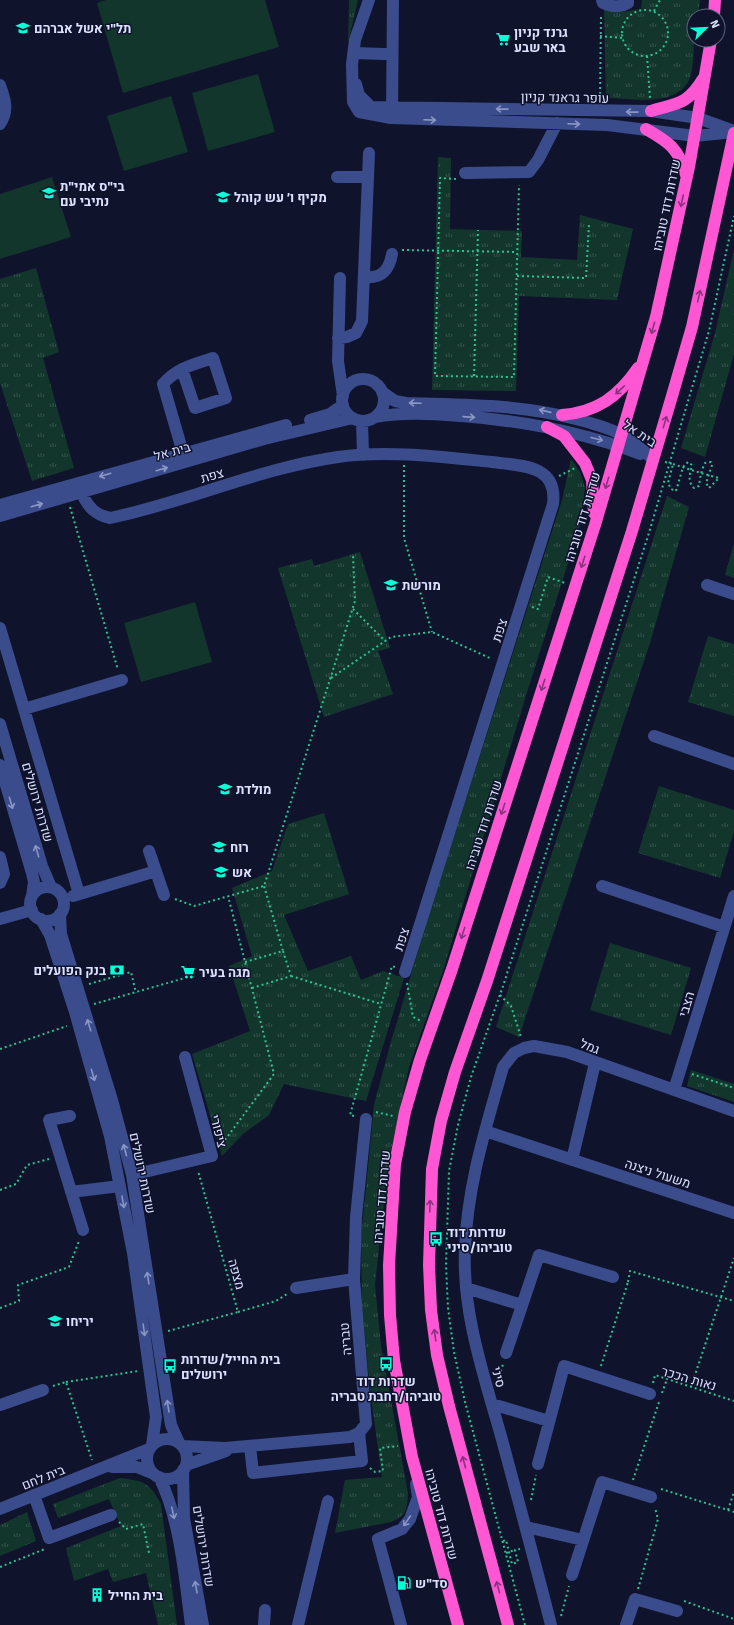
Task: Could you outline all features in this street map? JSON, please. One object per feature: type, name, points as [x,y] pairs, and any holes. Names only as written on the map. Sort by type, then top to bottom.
[{"type":"highway","name":"שדרות דוד טוביהו","points":[[458,1625],[412,1457],[394,1360],[390,1315],[389,1265],[395,1164],[405,1112],[575,586],[656,317],[687,177],[710,48]]},
{"type":"highway","points":[[651,112],[685,102],[697,89],[706,73]]},
{"type":"highway","points":[[646,129],[666,140],[674,149],[681,158],[687,177]]},
{"type":"highway","points":[[508,1625],[449,1406],[437,1354],[431,1310],[429,1265],[432,1169],[441,1121],[455,1072],[490,973],[653,459],[692,327],[734,132]]},
{"type":"highway","points":[[562,415],[580,414],[602,405],[629,382],[644,359]]},
{"type":"highway","points":[[547,427],[564,436],[585,463],[592,480],[594,525]]},
{"type":"street","points":[[369,0],[356,40],[352,72],[353,102],[359,112],[392,113],[394,0]]},
{"type":"street","points":[[602,0],[603,3],[610,6],[623,6],[628,3],[628,0]]},
{"type":"street","points":[[354,53],[386,54]]},
{"type":"street","points":[[0,86],[4,97],[6,115],[0,124]]},
{"type":"street","name":"עופר גראנד קניון","points":[[392,113],[651,112],[698,118],[734,132]]},
{"type":"street","name":"עופר גראנד קניון","points":[[392,113],[607,125],[695,136],[734,132]]},
{"type":"street","points":[[464,176],[529,172],[538,160],[557,123]]},
{"type":"street","points":[[338,338],[354,335],[360,328],[362,321],[369,153]]},
{"type":"street","points":[[338,176],[368,177]]},
{"type":"street","points":[[364,277],[375,277],[382,274],[389,266],[396,252]]},
{"type":"street","points":[[338,357],[341,366],[346,373],[354,378],[373,382],[382,392],[383,404],[379,413],[375,417],[358,419],[346,411],[343,400],[338,357],[340,278]]},
{"type":"street","points":[[182,368],[173,373],[163,384],[183,453]]},
{"type":"street","points":[[343,400],[349,385],[361,380]]},
{"type":"street","name":"בית אל","points":[[382,392],[395,402],[505,406],[562,415],[593,423],[653,459]]},
{"type":"street","name":"בית אל","points":[[0,505],[261,431],[319,418],[337,410],[343,400]]},
{"type":"street","name":"בית אל","points":[[375,417],[401,413],[421,413],[477,418],[547,427],[620,440]]},
{"type":"street","points":[[358,419],[363,455]]},
{"type":"street","name":"בית אל","points":[[0,516],[264,439],[358,419]]},
{"type":"street","name":"צפת","points":[[82,492],[92,510],[100,516],[110,518],[287,467],[338,457],[363,455],[404,455],[452,458],[530,468],[546,475],[553,484],[555,491],[553,504],[405,972]]},
{"type":"street","points":[[707,585],[734,594]]},
{"type":"street","points":[[0,628],[79,894]]},
{"type":"street","points":[[24,709],[122,680]]},
{"type":"street","name":"שדרות ירושלים","points":[[0,724],[42,866],[50,887]]},
{"type":"street","points":[[654,736],[734,764]]},
{"type":"street","name":"שדרות ירושלים","points":[[0,765],[32,873],[34,882],[32,896]]},
{"type":"street","points":[[149,851],[164,895]]},
{"type":"street","points":[[0,857],[4,874],[0,883]]},
{"type":"street","points":[[63,899],[156,871]]},
{"type":"street","points":[[602,886],[724,927]]},
{"type":"street","points":[[50,887],[59,892],[63,899],[63,910],[52,920],[41,920],[32,910],[32,896],[40,888],[50,887]]},
{"type":"street","name":"הצבי","points":[[674,1090],[734,896]]},
{"type":"street","points":[[0,918],[32,910]]},
{"type":"street","name":"שדרות ירושלים","points":[[60,914],[60,934],[84,1007],[132,1175],[171,1425],[181,1445]]},
{"type":"street","name":"שדרות ירושלים","points":[[41,920],[50,935],[78,1023],[110,1136],[133,1254],[156,1417],[151,1447]]},
{"type":"street","name":"גמל","points":[[524,1048],[534,1046],[567,1052],[734,1111]]},
{"type":"street","points":[[485,1131],[504,1067],[514,1054],[524,1048]]},
{"type":"street","name":"ציפורי","points":[[132,1175],[212,1156],[185,1057]]},
{"type":"street","points":[[572,1160],[595,1063]]},
{"type":"street","name":"טבריה","points":[[358,1433],[366,1424],[366,1414],[354,1279],[356,1217],[370,1115]]},
{"type":"street","points":[[70,1116],[49,1120],[84,1230]]},
{"type":"street","name":"משעול ניצנה","points":[[485,1131],[734,1213]]},
{"type":"street","name":"סיני","points":[[485,1131],[474,1172],[467,1209],[465,1251],[466,1288],[475,1338],[492,1404],[531,1546],[556,1621]]},
{"type":"street","points":[[71,1192],[120,1186]]},
{"type":"street","points":[[506,1353],[539,1255],[613,1277]]},
{"type":"street","points":[[296,1288],[354,1279]]},
{"type":"street","points":[[466,1288],[522,1305]]},
{"type":"street","points":[[538,1464],[564,1366],[657,1396]]},
{"type":"street","points":[[0,1405],[43,1390]]},
{"type":"street","points":[[492,1404],[549,1421]]},
{"type":"street","points":[[181,1445],[244,1446],[350,1437],[358,1433],[362,1461],[253,1473],[244,1446]]},
{"type":"street","points":[[162,1439],[174,1440],[181,1445],[186,1455],[184,1467],[179,1474],[170,1478],[156,1476],[150,1470],[147,1460],[151,1447],[162,1439]]},
{"type":"street","points":[[184,1467],[244,1446]]},
{"type":"street","name":"בית לחם","points":[[0,1509],[151,1447]]},
{"type":"street","points":[[401,1625],[378,1539],[402,1529],[410,1519],[418,1497],[412,1457]]},
{"type":"street","name":"בית לחם","points":[[96,1470],[124,1466],[137,1467],[156,1476]]},
{"type":"street","name":"שדרות ירושלים","points":[[184,1467],[184,1518],[203,1625]]},
{"type":"street","name":"שדרות ירושלים","points":[[156,1476],[168,1495],[173,1515],[191,1625]]},
{"type":"street","points":[[572,1575],[602,1482],[651,1497]]},
{"type":"street","points":[[34,1495],[49,1538],[111,1515]]},
{"type":"street","points":[[298,1625],[328,1502]]},
{"type":"street","points":[[526,1527],[583,1540]]},
{"type":"street","points":[[626,1625],[635,1599],[677,1611]]},
{"type":"street","points":[[264,1625],[265,1610]]},
{"type":"path","points":[[654,11],[660,0]]},
{"type":"path","points":[[642,9],[654,11],[666,22],[668,38],[661,49],[655,54],[647,56],[631,52],[625,46],[622,38],[623,23],[628,16],[635,11],[642,9]]},
{"type":"path","points":[[600,111],[601,15]]},
{"type":"path","points":[[600,36],[622,38]]},
{"type":"path","points":[[647,56],[651,112]]},
{"type":"path","points":[[464,176],[440,178],[435,376],[514,377],[519,181]]},
{"type":"path","points":[[526,1625],[465,1402],[454,1352],[448,1308],[446,1265],[449,1171],[458,1125],[471,1077],[500,995],[670,464],[709,331],[734,216]]},
{"type":"path","points":[[517,276],[586,278],[589,224]]},
{"type":"path","points":[[474,376],[478,230]]},
{"type":"path","points":[[396,252],[517,252]]},
{"type":"path","points":[[404,455],[404,538],[432,632]]},
{"type":"path","points":[[653,459],[670,464],[673,464],[684,467],[691,470],[701,473],[709,475],[719,478],[709,488],[706,483],[709,475],[712,465],[711,462],[705,463],[701,473],[699,486],[694,488],[689,478],[691,470],[692,465],[688,462],[684,467],[676,491],[671,489],[668,483],[673,464]]},
{"type":"path","points":[[561,475],[575,468]]},
{"type":"path","points":[[67,496],[122,680]]},
{"type":"path","points":[[291,976],[264,886],[353,609],[355,601],[353,555]]},
{"type":"path","points":[[530,606],[538,609],[548,577],[575,586]]},
{"type":"path","points":[[353,609],[385,641]]},
{"type":"path","points":[[330,679],[390,637],[432,632],[503,664]]},
{"type":"path","points":[[164,895],[194,906],[264,886]]},
{"type":"path","points":[[212,1156],[274,1074],[228,896]]},
{"type":"path","points":[[245,962],[283,950]]},
{"type":"path","points":[[384,1114],[350,1115],[392,966],[405,972],[413,1017],[432,1025]]},
{"type":"path","points":[[82,986],[130,972],[136,992]]},
{"type":"path","points":[[252,988],[291,976],[381,1004]]},
{"type":"path","points":[[84,1007],[185,978]]},
{"type":"path","points":[[500,995],[511,1006],[524,1048]]},
{"type":"path","points":[[0,1049],[78,1023]]},
{"type":"path","points":[[680,1070],[734,1088]]},
{"type":"path","points":[[0,1190],[16,1184],[27,1165],[60,1156]]},
{"type":"path","name":"מצפה","points":[[195,1160],[238,1312]]},
{"type":"path","points":[[0,1308],[19,1301],[18,1284],[69,1267],[84,1230]]},
{"type":"path","points":[[690,1387],[734,1258]]},
{"type":"path","points":[[597,1377],[628,1282],[630,1271],[734,1301]]},
{"type":"path","points":[[613,1277],[628,1282]]},
{"type":"path","points":[[157,1334],[276,1301],[296,1288]]},
{"type":"path","points":[[498,1382],[506,1353]]},
{"type":"path","points":[[43,1390],[66,1382],[149,1370]]},
{"type":"path","name":"נאות הככר","points":[[657,1396],[655,1375],[734,1401]]},
{"type":"path","points":[[629,1490],[657,1396],[667,1379]]},
{"type":"path","points":[[66,1382],[96,1470]]},
{"type":"path","points":[[362,1461],[375,1472],[383,1471],[380,1448],[410,1445]]},
{"type":"path","points":[[530,1506],[538,1464]]},
{"type":"path","points":[[635,1599],[658,1519],[651,1497],[661,1489],[734,1512]]},
{"type":"path","points":[[728,1510],[734,1492]]},
{"type":"path","points":[[111,1515],[126,1529],[143,1524],[149,1553]]},
{"type":"path","points":[[0,1567],[45,1549],[49,1538]]},
{"type":"path","points":[[503,1541],[506,1540],[512,1564],[518,1562],[515,1550]]},
{"type":"path","points":[[506,1553],[531,1546]]},
{"type":"path","points":[[556,1621],[572,1575]]},
{"type":"path","points":[[677,1611],[680,1600],[734,1619]]},
{"type":"green space","points":[[106,0],[265,0],[279,47],[123,93],[97,3]]},
{"type":"green space","points":[[349,0],[358,0],[348,43]]},
{"type":"green space","points":[[642,0],[700,0],[699,8],[686,8],[686,48],[694,48],[691,75],[682,89],[674,95],[663,98],[640,100],[606,98],[604,9],[621,12],[641,9]]},
{"type":"green space","points":[[258,74],[275,132],[208,151],[192,93]]},
{"type":"green space","points":[[171,96],[188,152],[124,171],[107,116]]},
{"type":"green space","points":[[438,157],[451,158],[450,229],[522,231],[521,257],[577,260],[580,215],[633,229],[617,300],[519,296],[516,391],[432,390]]},
{"type":"green space","points":[[52,177],[71,237],[0,259],[0,194]]},
{"type":"green space","points":[[734,249],[734,354],[705,457],[681,448],[715,333]]},
{"type":"green space","points":[[36,268],[59,352],[43,358],[74,468],[32,481],[0,383],[0,279]]},
{"type":"green space","points":[[571,459],[580,472],[585,487],[581,522],[524,702],[443,971],[409,1067],[388,1164],[375,1285],[381,1346],[408,1493],[406,1508],[400,1517],[391,1522],[335,1533],[345,1480],[382,1477],[370,1391],[362,1304],[361,1239],[374,1105],[390,1045],[427,921],[562,500]]},
{"type":"green space","points":[[667,496],[689,507],[650,643],[519,1037],[496,1027]]},
{"type":"green space","points":[[734,543],[734,578],[725,575]]},
{"type":"green space","points":[[360,552],[390,648],[378,651],[393,694],[324,717],[278,568],[312,559],[314,566]]},
{"type":"green space","points":[[195,602],[212,662],[141,682],[124,623]]},
{"type":"green space","points":[[708,636],[734,644],[734,716],[688,702]]},
{"type":"green space","points":[[659,786],[734,810],[734,831],[720,878],[638,853]]},
{"type":"green space","points":[[324,813],[349,894],[284,915],[308,971],[351,956],[361,980],[383,971],[404,978],[366,1101],[284,1084],[269,1115],[243,1134],[222,1156],[192,1054],[250,1031],[229,966],[252,956],[232,888],[272,871],[288,824]]},
{"type":"green space","points":[[610,943],[691,968],[671,1035],[590,1010]]},
{"type":"green space","points":[[691,1070],[734,1084],[734,1102],[687,1086]]},
{"type":"green space","points":[[120,1478],[135,1480],[145,1484],[153,1491],[161,1504],[177,1625],[158,1625],[146,1573],[113,1582],[108,1569],[74,1581],[66,1548],[121,1526],[109,1499],[58,1518],[53,1504]]},
{"type":"green space","points":[[27,1512],[36,1541],[0,1556],[0,1525]]},
{"type":"place","name":"תל\"י אשל אברהם","points":[[23,28]]},
{"type":"place","name":"גרנד קניון באר שבע","points":[[503,39]]},
{"type":"place","name":"בי\"ס אמי\"ת נתיבי עם","points":[[49,193]]},
{"type":"place","name":"מקיף ו׳ עש קוהל","points":[[223,197]]},
{"type":"place","name":"מורשת","points":[[391,585]]},
{"type":"place","name":"מולדת","points":[[225,789]]},
{"type":"place","name":"רוח","points":[[219,847]]},
{"type":"place","name":"אש","points":[[221,872]]},
{"type":"place","name":"בנק הפועלים","points":[[117,970]]},
{"type":"place","name":"מגה בעיר","points":[[188,972]]},
{"type":"place","name":"שדרות דוד טוביהו/סיני","points":[[436,1239]]},
{"type":"place","name":"יריחו","points":[[55,1321]]},
{"type":"place","name":"שדרות דוד טוביהו/רחבת טבריה","points":[[386,1364]]},
{"type":"place","name":"בית החייל/שדרות ירושלים","points":[[170,1366]]},
{"type":"place","name":"סד\"ש","points":[[404,1583]]},
{"type":"place","name":"בית החייל","points":[[97,1595]]}]
